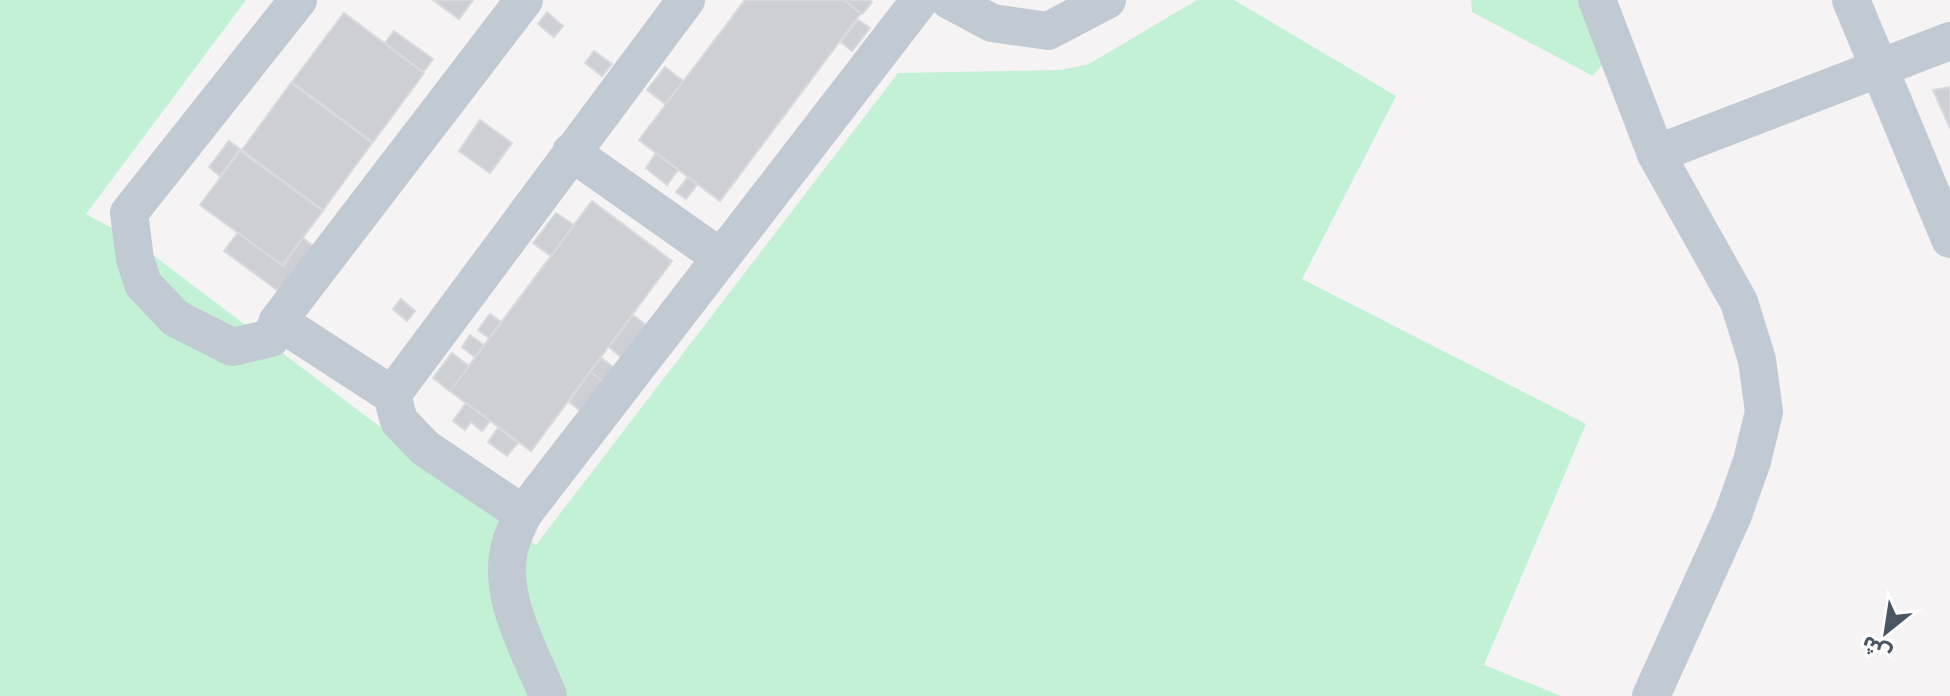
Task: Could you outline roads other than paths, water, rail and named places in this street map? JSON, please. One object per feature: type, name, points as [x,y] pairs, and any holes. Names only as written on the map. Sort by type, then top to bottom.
[{"type":"street","points":[[298,0],[129,213],[135,259],[143,284],[175,318],[232,347],[271,338],[278,321],[524,0]]},
{"type":"street","points":[[392,395],[686,0]]},
{"type":"street","points":[[548,696],[509,599],[507,574],[510,545],[523,514],[920,0]]},
{"type":"street","points":[[949,0],[992,23],[1048,31],[1107,0]]},
{"type":"street","points":[[1597,0],[1656,154],[1739,302],[1757,360],[1764,412],[1752,461],[1733,515],[1651,696]]},
{"type":"street","points":[[1851,0],[1950,239]]},
{"type":"street","points":[[1656,154],[1950,41]]},
{"type":"street","points":[[571,152],[720,257]]},
{"type":"street","points":[[278,321],[392,395],[399,421],[425,448],[523,514]]}]
